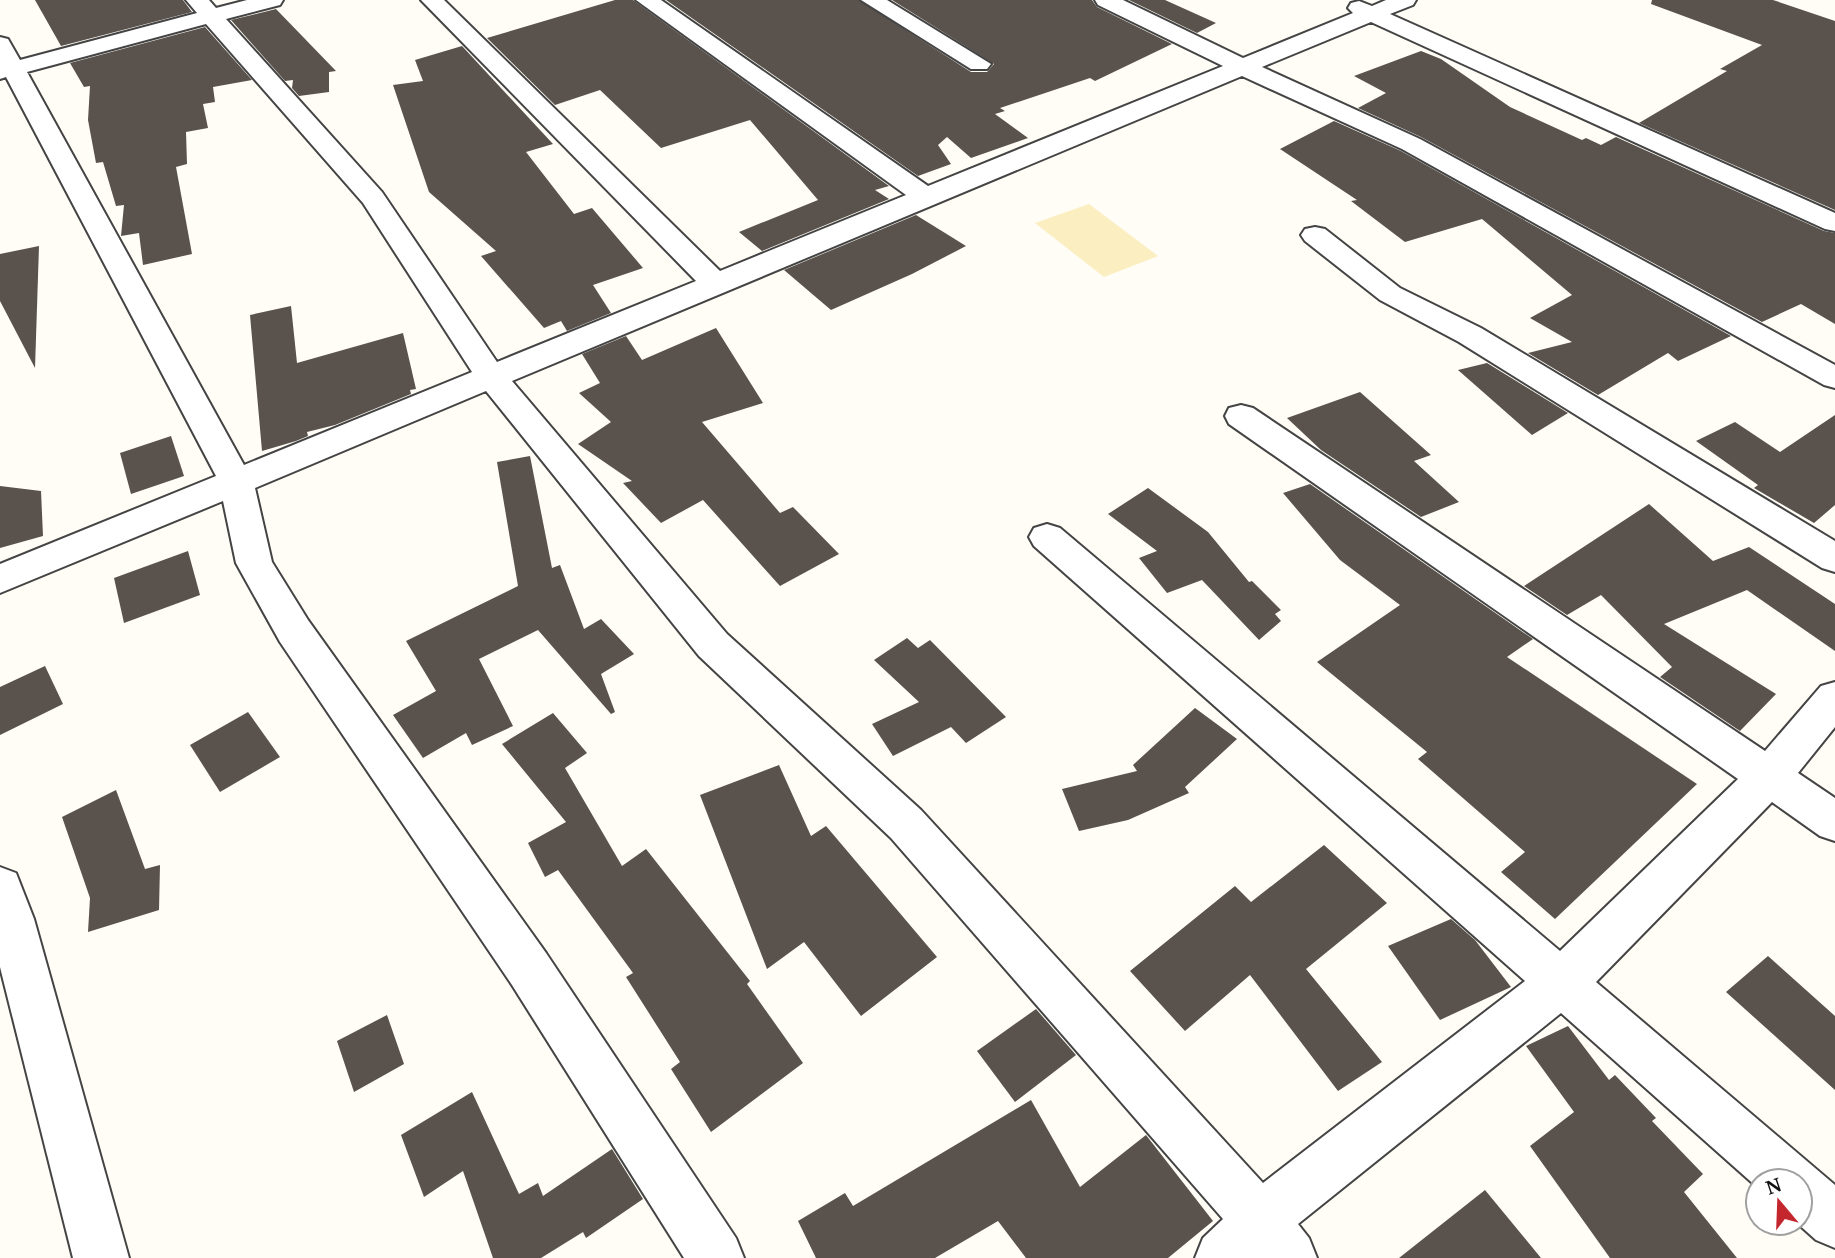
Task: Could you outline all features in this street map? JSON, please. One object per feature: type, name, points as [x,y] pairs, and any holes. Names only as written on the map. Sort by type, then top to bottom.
[{"type":"street","points":[[272,0],[203,8],[5,62],[236,482],[254,563],[294,631],[529,969],[716,1258]]},
{"type":"street","points":[[432,0],[716,284]]},
{"type":"street","points":[[647,0],[926,197]]},
{"type":"street","points":[[872,0],[979,64]]},
{"type":"street","points":[[1106,0],[1242,67],[1411,144],[1835,378]]},
{"type":"street","points":[[1341,0],[1835,223]]},
{"type":"street","points":[[0,579],[1405,0]]},
{"type":"street","points":[[203,8],[373,198],[492,378],[713,645],[906,824],[1275,1239]]},
{"type":"street","points":[[1315,235],[1390,294],[1470,335],[1835,558]]},
{"type":"street","points":[[1241,416],[1835,822]]},
{"type":"street","points":[[1047,537],[1563,981],[1774,1167]]},
{"type":"street","points":[[1223,1258],[1275,1239],[1563,981],[1770,776],[1835,698]]},
{"type":"street","points":[[0,888],[11,919],[101,1258]]},
{"type":"street","points":[[1814,1202],[1835,1221]]},
{"type":"sand","points":[[1089,204],[1158,256],[1104,277],[1035,223]]},
{"type":"building","points":[[35,0],[183,0],[192,12],[61,46]]},
{"type":"building","points":[[615,0],[633,0],[889,186],[875,190],[889,199],[762,251],[739,232],[818,200],[750,120],[661,148],[600,90],[555,105],[487,38]]},
{"type":"building","points":[[666,0],[859,0],[971,72],[987,72],[994,64],[892,0],[1092,0],[1097,7],[1172,44],[1095,81],[1090,78],[1000,108],[1005,111],[995,114],[1028,138],[971,158],[947,137],[938,145],[951,164],[918,176]]},
{"type":"building","points":[[1129,0],[1165,0],[1216,23],[1197,33]]},
{"type":"building","points":[[1652,0],[1773,0],[1835,21],[1835,210],[1639,123],[1727,71],[1720,69],[1762,45],[1651,4]]},
{"type":"building","points":[[276,9],[336,71],[329,72],[329,92],[299,96],[292,88],[293,80],[285,81],[231,20]]},
{"type":"building","points":[[205,27],[252,80],[213,87],[215,102],[203,104],[208,128],[186,132],[187,164],[176,167],[192,254],[143,265],[139,233],[121,236],[124,205],[116,206],[103,162],[96,163],[88,120],[90,86],[84,87],[70,63]]},
{"type":"building","points":[[462,46],[553,144],[526,152],[574,214],[592,208],[643,268],[593,285],[611,313],[567,331],[561,321],[544,328],[481,256],[496,251],[429,192],[393,85],[423,81],[415,60]]},
{"type":"building","points":[[1421,51],[1441,59],[1510,107],[1582,140],[1586,138],[1601,145],[1616,137],[1824,231],[1835,233],[1835,324],[1801,304],[1762,322],[1421,137],[1358,108],[1386,93],[1354,76]]},
{"type":"building","points":[[1334,121],[1401,151],[1731,336],[1678,361],[1668,353],[1598,395],[1528,353],[1572,342],[1530,318],[1572,295],[1482,219],[1405,242],[1351,201],[1357,200],[1280,149]]},
{"type":"building","points":[[916,215],[966,246],[912,274],[831,310],[784,270]]},
{"type":"building","points":[[39,246],[35,368],[0,301],[0,254]]},
{"type":"building","points":[[291,306],[297,363],[403,333],[416,389],[410,390],[411,394],[335,425],[307,432],[308,436],[296,441],[262,451],[250,315]]},
{"type":"building","points":[[716,328],[763,403],[702,422],[780,513],[793,507],[839,554],[780,586],[703,500],[661,523],[623,483],[632,481],[578,444],[611,422],[579,393],[600,383],[582,354],[626,336],[642,360]]},
{"type":"building","points":[[1487,363],[1568,413],[1532,435],[1458,370]]},
{"type":"building","points":[[1360,392],[1431,455],[1414,461],[1459,502],[1421,517],[1321,450],[1287,418]]},
{"type":"building","points":[[1835,415],[1835,505],[1814,523],[1754,488],[1758,485],[1696,441],[1735,422],[1780,452]]},
{"type":"building","points":[[171,436],[184,476],[131,494],[120,453]]},
{"type":"building","points":[[530,456],[552,568],[560,565],[584,629],[601,619],[634,654],[601,674],[615,712],[611,714],[538,630],[479,659],[513,726],[472,745],[466,733],[423,758],[393,715],[436,691],[406,641],[518,586],[497,462]]},
{"type":"building","points":[[1310,484],[1533,639],[1507,657],[1697,784],[1555,919],[1501,872],[1525,852],[1418,759],[1427,752],[1317,662],[1400,605],[1340,560],[1283,493]]},
{"type":"building","points":[[0,486],[41,491],[43,536],[0,548]]},
{"type":"building","points":[[1148,488],[1208,532],[1249,582],[1252,581],[1281,610],[1275,614],[1281,621],[1259,640],[1202,580],[1167,593],[1139,558],[1157,551],[1108,514]]},
{"type":"building","points":[[1649,504],[1713,561],[1749,547],[1835,604],[1835,651],[1747,590],[1664,624],[1776,694],[1740,731],[1660,677],[1672,667],[1601,595],[1567,615],[1524,586]]},
{"type":"building","points":[[188,551],[200,595],[124,623],[114,578]]},
{"type":"building","points":[[907,638],[918,648],[930,640],[1006,717],[966,743],[951,727],[893,756],[872,724],[919,702],[874,660]]},
{"type":"building","points":[[45,666],[63,704],[0,735],[0,687]]},
{"type":"building","points":[[1195,708],[1237,739],[1185,787],[1189,793],[1128,820],[1079,831],[1062,789],[1137,771],[1133,765]]},
{"type":"building","points":[[248,712],[280,757],[220,792],[190,745]]},
{"type":"building","points":[[553,713],[587,753],[565,768],[622,866],[646,849],[750,981],[747,984],[803,1063],[711,1132],[671,1069],[680,1062],[626,977],[633,973],[558,870],[545,877],[528,843],[566,822],[502,744]]},
{"type":"building","points":[[779,765],[811,836],[826,826],[937,957],[861,1016],[804,942],[767,969],[700,795]]},
{"type":"building","points":[[116,790],[145,869],[160,865],[159,910],[88,932],[90,898],[62,817]]},
{"type":"building","points":[[1324,845],[1387,903],[1306,969],[1382,1062],[1338,1091],[1250,975],[1185,1031],[1130,971],[1235,886],[1251,902]]},
{"type":"building","points":[[1451,919],[1475,940],[1511,987],[1440,1020],[1388,946]]},
{"type":"building","points":[[1768,956],[1835,1016],[1835,1090],[1726,992]]},
{"type":"building","points":[[1036,1009],[1076,1055],[1015,1102],[977,1051]]},
{"type":"building","points":[[387,1015],[404,1064],[354,1092],[337,1041]]},
{"type":"building","points":[[1568,1026],[1609,1080],[1615,1075],[1656,1118],[1652,1121],[1703,1174],[1684,1192],[1737,1258],[1610,1258],[1530,1146],[1574,1112],[1526,1046]]},
{"type":"building","points":[[472,1092],[519,1194],[538,1183],[543,1196],[612,1149],[643,1199],[586,1238],[583,1232],[541,1258],[493,1258],[463,1171],[424,1197],[401,1135]]},
{"type":"building","points":[[1031,1100],[1080,1187],[1146,1135],[1213,1221],[1168,1258],[1026,1258],[998,1221],[935,1258],[816,1258],[798,1221],[845,1193],[853,1206]]},
{"type":"building","points":[[1485,1190],[1541,1258],[1399,1258]]}]
